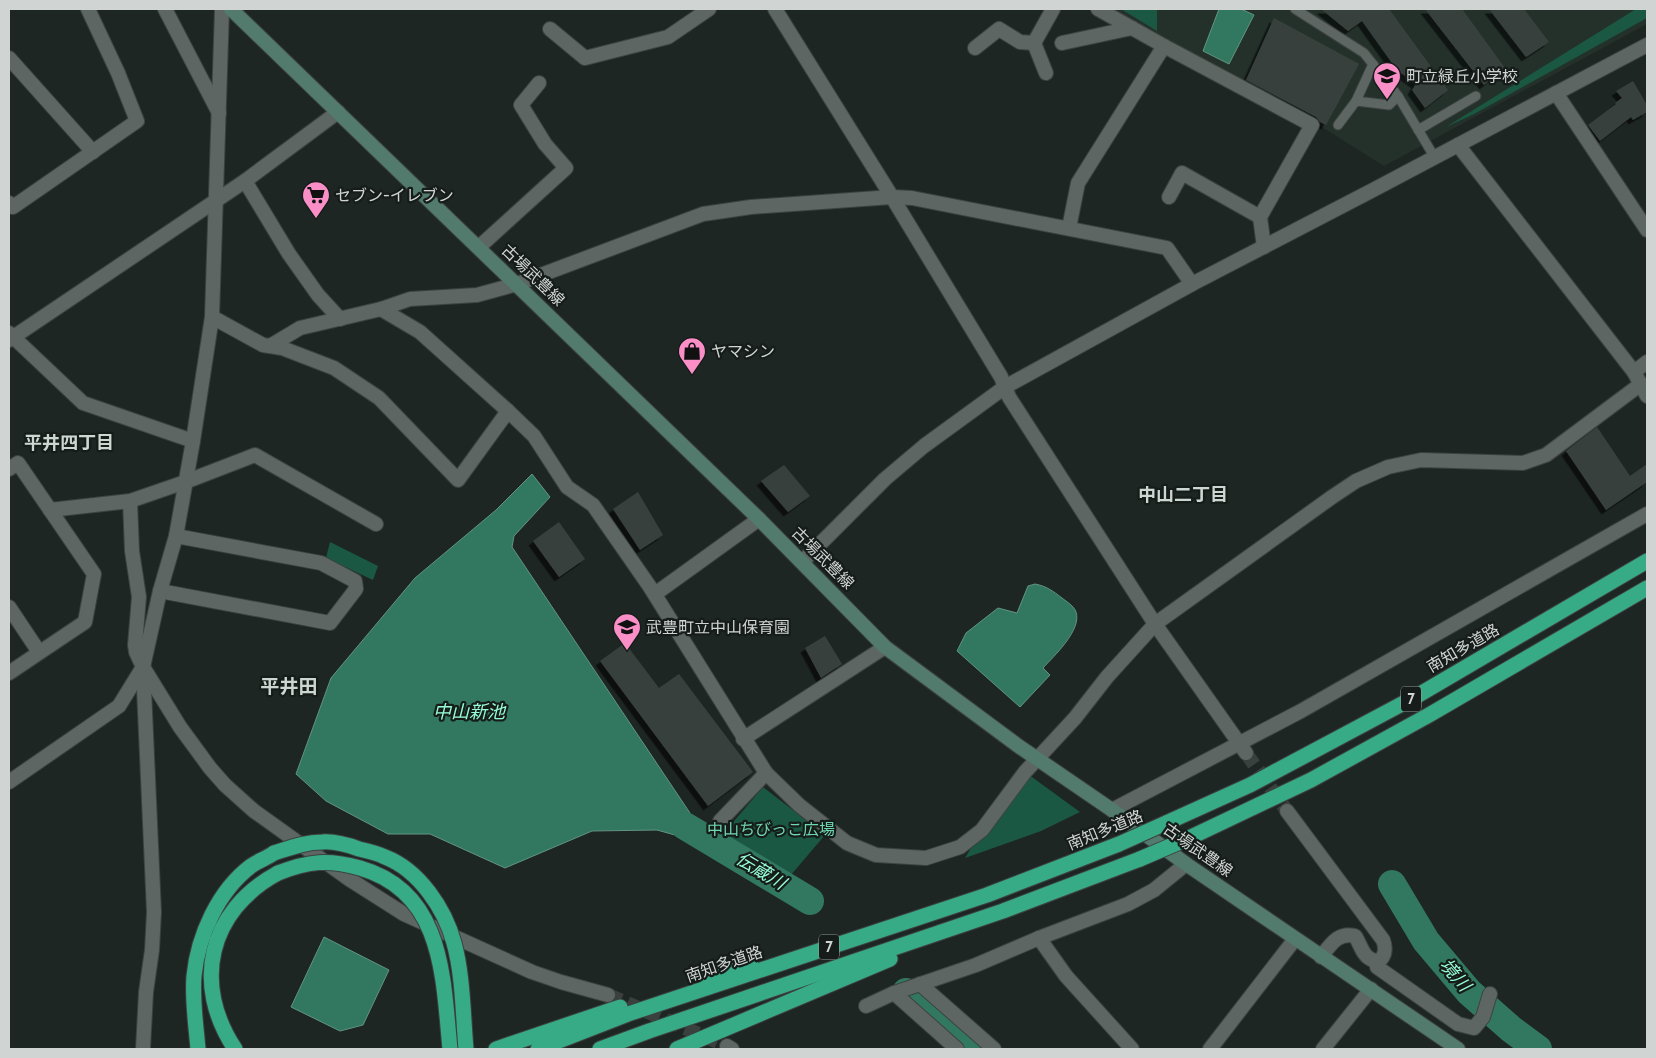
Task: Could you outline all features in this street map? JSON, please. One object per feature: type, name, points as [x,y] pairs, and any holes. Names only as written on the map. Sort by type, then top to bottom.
[{"type":"highway","name":"南知多道路","points":[[538,1049],[628,1014],[987,895],[1119,844],[1250,785],[1415,697],[1647,561]]},
{"type":"highway","name":"7","points":[[600,1049],[964,924],[1140,859],[1189,838],[1311,780],[1429,715],[1647,588]]},
{"type":"highway","points":[[198,1049],[194,977],[198,951],[206,927],[218,903],[232,884],[251,866],[274,854],[304,844],[324,841],[350,846],[386,857],[409,872],[428,892],[444,917],[454,943],[459,970],[466,1049]]},
{"type":"highway","points":[[235,1049],[218,1019],[212,996],[211,972],[216,943],[227,919],[237,905],[253,890],[278,874],[296,866],[326,861],[369,870],[395,884],[418,906],[426,918],[440,959],[450,1049]]},
{"type":"highway","points":[[677,1049],[862,972],[964,924]]},
{"type":"highway","points":[[496,1049],[730,969],[795,958]]},
{"type":"main road","name":"古場武豊線","points":[[231,9],[759,519],[885,647],[1186,864],[1458,1049]]},
{"type":"street","points":[[9,202],[13,207],[137,121],[118,73],[88,9]]},
{"type":"street","points":[[165,9],[219,112]]},
{"type":"street","points":[[143,1049],[146,992],[152,950],[154,912],[143,666],[160,591],[176,536],[212,317],[222,9]]},
{"type":"street","points":[[550,29],[585,58],[668,37],[709,9]]},
{"type":"street","points":[[776,9],[996,369],[1015,405],[1155,624],[1242,748]]},
{"type":"street","points":[[1034,43],[1053,9]]},
{"type":"street","points":[[1098,9],[1312,125],[1260,217],[1264,247]]},
{"type":"street","points":[[1062,43],[1132,28]]},
{"type":"street","points":[[975,48],[999,29],[1020,42],[1034,43]]},
{"type":"street","points":[[1034,43],[1046,73]]},
{"type":"street","points":[[802,562],[885,479],[924,446],[1005,387],[1192,284],[1647,45]]},
{"type":"street","points":[[1069,228],[1078,183],[1164,46]]},
{"type":"street","points":[[9,58],[93,152]]},
{"type":"street","points":[[479,247],[566,168],[546,144],[521,104],[538,83]]},
{"type":"street","points":[[1556,93],[1647,230]]},
{"type":"street","points":[[193,441],[83,403],[10,336],[245,181],[338,112]]},
{"type":"street","points":[[1458,145],[1640,384]]},
{"type":"street","points":[[1169,197],[1182,173],[1260,217]]},
{"type":"street","points":[[245,181],[289,254],[318,295],[340,319]]},
{"type":"street","points":[[270,346],[300,328],[381,309],[410,299],[477,295],[516,284],[703,214],[751,207],[892,197],[912,198],[1167,248],[1192,284]]},
{"type":"street","points":[[381,309],[420,332],[508,411],[534,436],[567,487],[593,505],[655,594],[766,773],[799,805],[847,843],[876,854],[926,858],[960,847],[982,830],[1024,772],[1076,718],[1107,678],[1155,624],[1332,497],[1356,481],[1388,467],[1421,460],[1523,463],[1546,455],[1640,384],[1647,362]]},
{"type":"street","points":[[212,317],[263,344],[282,348],[334,368],[379,398],[458,480],[508,411]]},
{"type":"street","points":[[50,510],[130,500],[186,482],[255,456],[376,524]]},
{"type":"street","points":[[9,469],[18,462],[94,574],[85,622],[9,673]]},
{"type":"street","points":[[130,500],[132,551],[139,597],[136,652],[180,727],[225,785],[254,811],[349,879],[404,914],[532,972],[560,982],[608,994]]},
{"type":"street","points":[[1112,810],[1242,748],[1301,710],[1647,514]]},
{"type":"street","points":[[655,594],[759,519]]},
{"type":"street","points":[[160,591],[330,623],[356,589],[355,580],[321,564],[176,536]]},
{"type":"street","points":[[9,607],[39,652]]},
{"type":"street","points":[[744,740],[885,647]]},
{"type":"street","points":[[9,782],[119,706],[143,666]]},
{"type":"street","points":[[720,821],[766,773]]},
{"type":"street","points":[[1287,811],[1383,940],[1386,950],[1382,957],[1376,961]]},
{"type":"street","points":[[866,1006],[895,993],[976,965],[1039,938],[1128,904],[1154,890],[1186,864]]},
{"type":"street","points":[[1321,956],[1334,940],[1350,935],[1356,936],[1364,954],[1376,961]]},
{"type":"street","points":[[1039,938],[1066,976],[1132,1049]]},
{"type":"street","points":[[1210,1049],[1295,939]]},
{"type":"street","points":[[1376,961],[1377,968],[1458,1024],[1474,1028],[1483,1017],[1490,994]]},
{"type":"street","points":[[920,985],[994,1049]]},
{"type":"street","points":[[1323,1049],[1371,989]]},
{"type":"street","points":[[895,993],[958,1049]]},
{"type":"lane","points":[[1295,9],[1364,53],[1398,96],[1435,158]]},
{"type":"lane","points":[[1338,125],[1356,101],[1373,64]]},
{"type":"lane","points":[[1356,101],[1389,105],[1398,96]]},
{"type":"lane","points":[[1418,130],[1476,96]]},
{"type":"shaded area","name":"町立緑丘小学校","points":[[1096,9],[1647,9],[1647,24],[1384,166],[1322,127],[1214,74]]},
{"type":"green space","points":[[1121,9],[1157,9],[1157,31]]},
{"type":"green space","points":[[1636,9],[1647,9],[1647,18],[1474,114],[1446,127]]},
{"type":"green space","points":[[330,542],[378,566],[373,580],[326,558]]},
{"type":"green space","points":[[1025,772],[1080,812],[1041,831],[965,858],[982,830]]},
{"type":"green space","name":"中山ちびっこ広場","points":[[763,787],[825,835],[790,876],[724,833]]},
{"type":"water","points":[[1219,9],[1241,9],[1254,15],[1229,64],[1203,51]]},
{"type":"water","name":"中山新池","points":[[532,474],[550,497],[514,536],[512,547],[690,813],[682,837],[657,830],[592,831],[505,868],[430,834],[388,834],[326,801],[296,774],[331,678],[415,578],[496,510]]},
{"type":"water","points":[[1035,584],[1056,593],[1070,604],[1076,612],[1077,619],[1075,627],[1066,642],[1043,668],[1050,675],[1020,707],[957,651],[966,633],[998,608],[1017,613],[1028,586]]},
{"type":"water","points":[[324,937],[389,970],[363,1025],[340,1031],[291,1007]]},
{"type":"building","points":[[1321,9],[1389,9],[1448,90],[1425,108],[1412,90],[1416,84],[1397,70],[1362,21],[1348,31]]},
{"type":"building","points":[[1425,9],[1462,9],[1505,68],[1484,85]]},
{"type":"building","points":[[1489,9],[1524,9],[1549,42],[1526,57]]},
{"type":"building","points":[[1274,18],[1359,64],[1326,125],[1316,117],[1246,80]]},
{"type":"building","points":[[1633,81],[1647,105],[1647,112],[1633,120],[1631,117],[1600,141],[1588,125],[1622,98],[1616,91]]},
{"type":"building","points":[[1597,427],[1630,476],[1647,464],[1647,482],[1606,510],[1566,451]]},
{"type":"building","points":[[784,465],[810,496],[788,512],[761,481]]},
{"type":"building","points":[[638,492],[663,535],[640,550],[613,509]]},
{"type":"building","points":[[559,522],[585,559],[559,577],[533,541]]},
{"type":"building","points":[[825,636],[842,664],[821,678],[805,648]]},
{"type":"building","points":[[625,643],[659,688],[679,674],[753,772],[708,806],[600,661]]},
{"type":"waterway","name":"伝蔵川","points":[[685,826],[810,901]]},
{"type":"waterway","name":"境川","points":[[1392,884],[1426,941],[1469,992],[1511,1029],[1538,1049]]},
{"type":"waterway","name":"伝蔵川","points":[[906,992],[973,1049]]},
{"type":"tunnel","points":[[1246,753],[1287,811]]},
{"type":"tunnel","points":[[608,995],[727,1046]]},
{"type":"place","name":"町立緑丘小学校","points":[[1387,100]]},
{"type":"place","name":"セブン-イレブン","points":[[316,219]]},
{"type":"place","name":"ヤマシン","points":[[692,375]]},
{"type":"place","name":"武豊町立中山保育園","points":[[627,651]]},
{"type":"district","name":"平井四丁目","points":[[69,443]]},
{"type":"district","name":"中山二丁目","points":[[1183,495]]},
{"type":"district","name":"平井田","points":[[289,686]]}]
